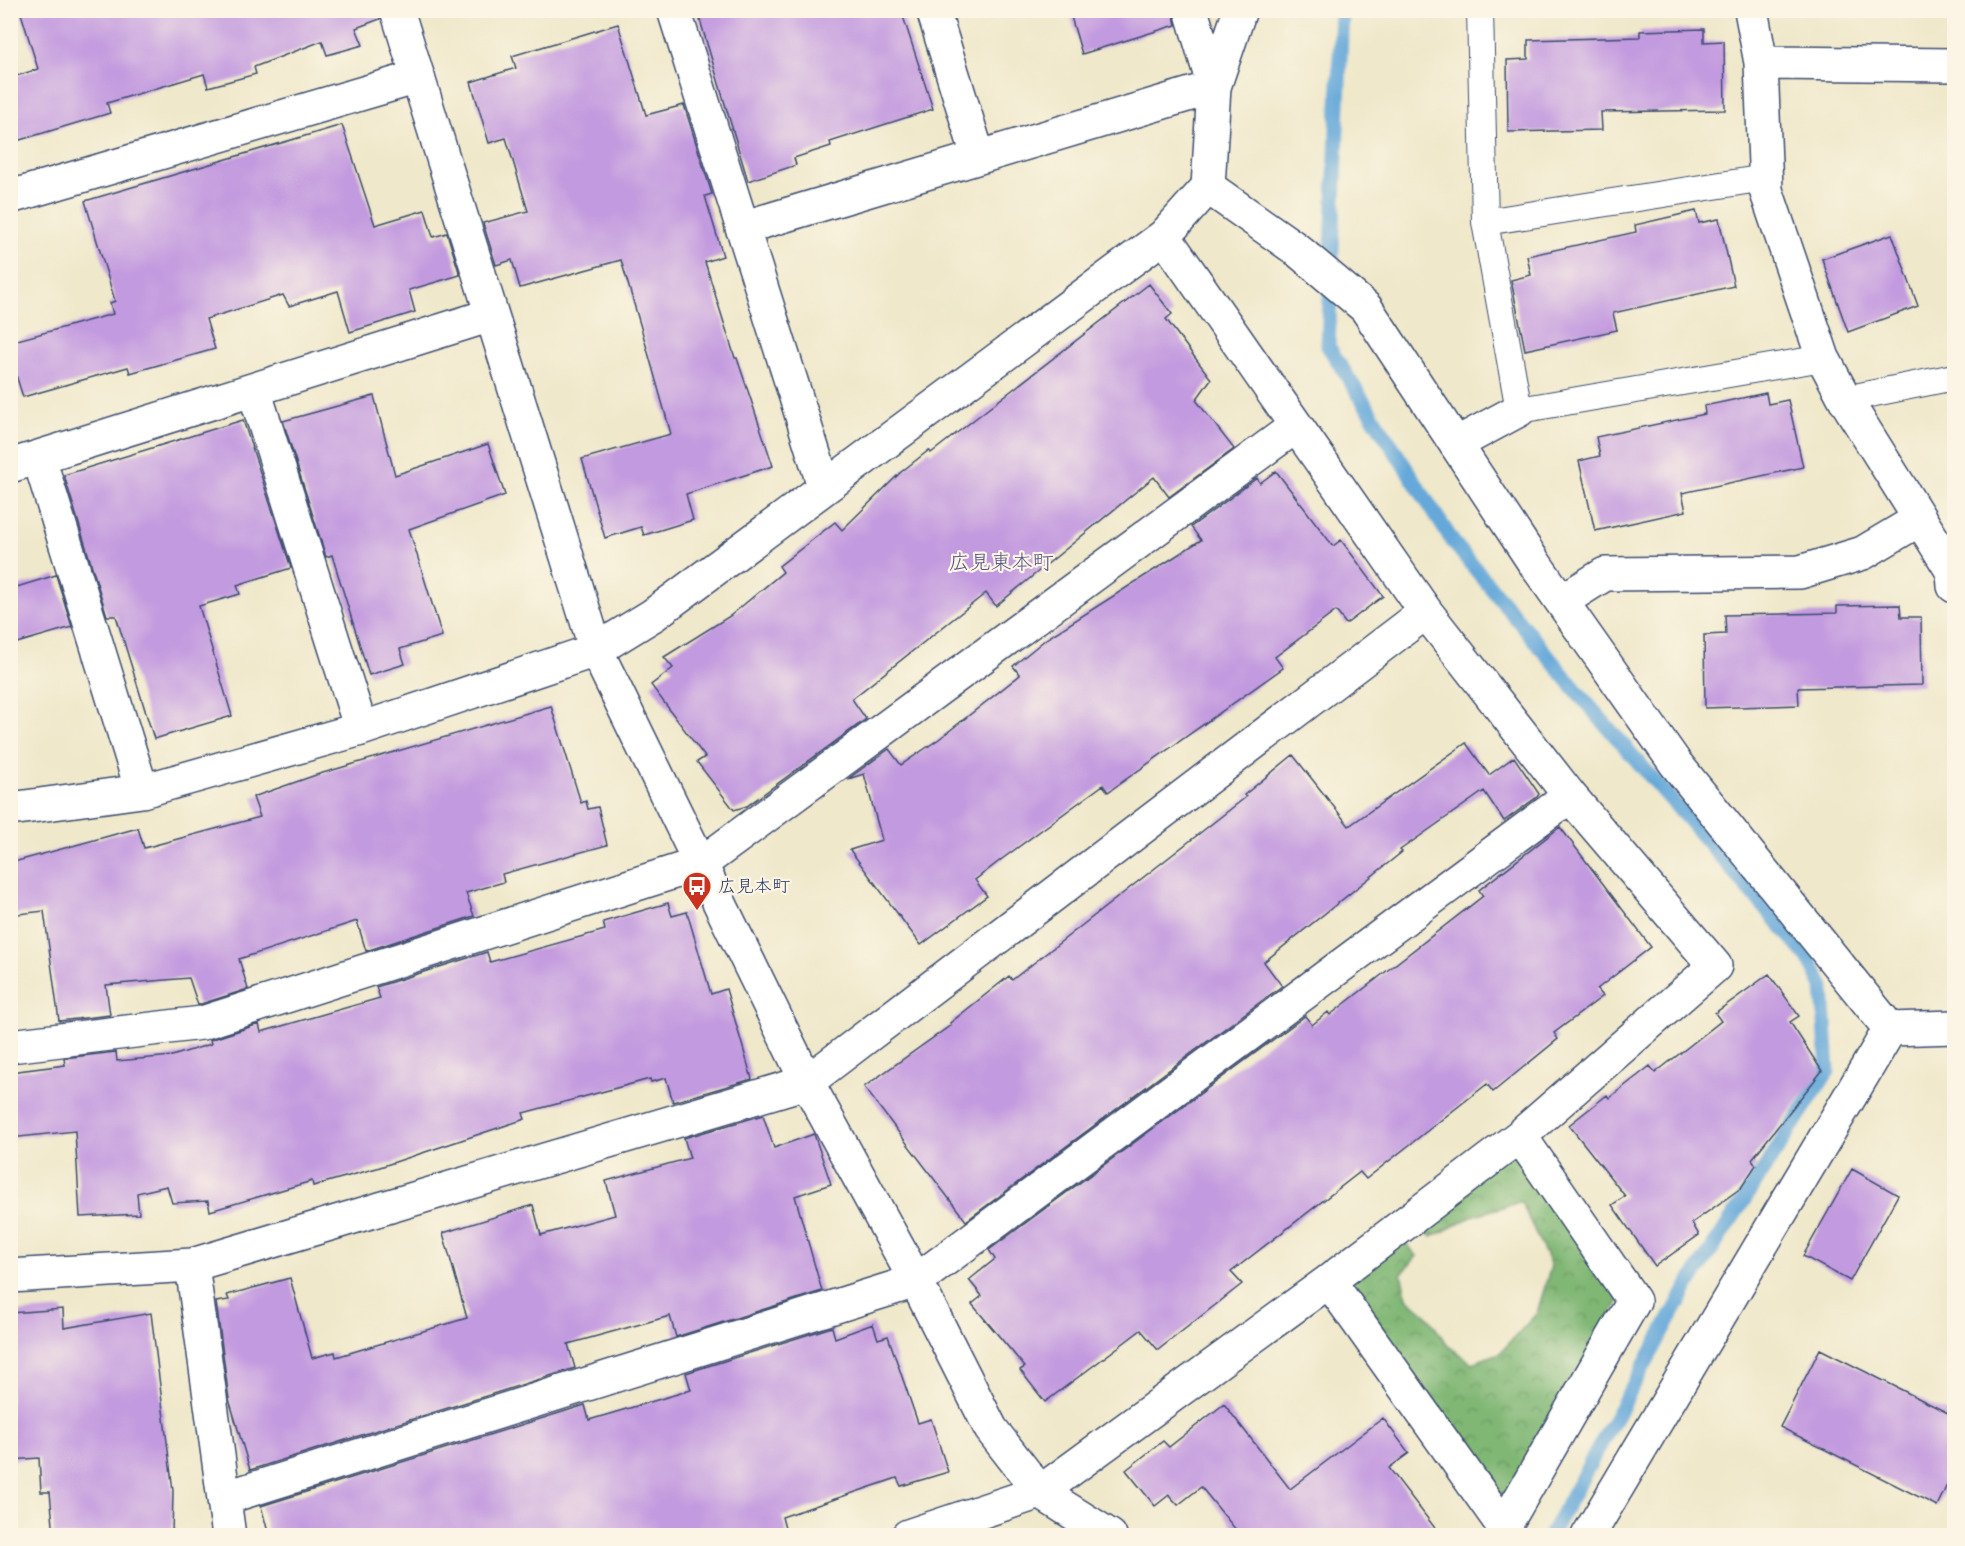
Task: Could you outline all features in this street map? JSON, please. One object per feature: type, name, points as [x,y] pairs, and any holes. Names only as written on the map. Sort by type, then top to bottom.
[{"type":"street","points":[[397,10],[597,650],[807,1082],[916,1281],[991,1429],[1040,1492],[1110,1536]]},
{"type":"street","points":[[674,10],[824,486]]},
{"type":"street","points":[[933,10],[978,156]]},
{"type":"street","points":[[1191,10],[1214,87]]},
{"type":"street","points":[[10,809],[142,791],[361,729],[597,650],[653,615],[1164,236],[1208,187],[1214,87],[1240,10]]},
{"type":"street","points":[[1751,10],[1761,63],[1766,190],[1823,358],[1845,399],[1953,572],[1954,586]]},
{"type":"street","points":[[1761,63],[1954,65]]},
{"type":"street","points":[[10,197],[418,77]]},
{"type":"street","points":[[742,228],[1214,87]]},
{"type":"street","points":[[1208,187],[1296,249],[1366,308],[1562,601],[1677,764],[1890,1029]]},
{"type":"street","points":[[908,1536],[1040,1492],[1329,1281],[1520,1136],[1715,966],[1570,796],[1426,612],[1164,236]]},
{"type":"street","points":[[142,791],[25,462],[491,315]]},
{"type":"street","points":[[254,390],[361,729]]},
{"type":"street","points":[[1456,444],[1519,411]]},
{"type":"street","points":[[10,1046],[202,1023],[702,863],[1296,426]]},
{"type":"street","points":[[1562,601],[1605,574],[1800,572],[1863,553],[1920,519]]},
{"type":"street","points":[[10,1276],[192,1265],[807,1082],[1426,612]]},
{"type":"street","points":[[224,1498],[916,1281],[1570,796]]},
{"type":"street","points":[[1890,1029],[1954,1028]]},
{"type":"street","points":[[1588,1536],[1890,1029]]},
{"type":"street","points":[[1329,1281],[1504,1527],[1634,1301],[1520,1136]]},
{"type":"street","points":[[192,1265],[229,1536]]},
{"type":"lane","points":[[1480,10],[1485,222],[1519,411],[1823,358]]},
{"type":"lane","points":[[1485,222],[1765,178]]},
{"type":"lane","points":[[1845,399],[1954,377]]},
{"type":"green space","points":[[1518,1144],[1619,1300],[1508,1503],[1342,1282],[1399,1235],[1417,1256],[1401,1275],[1407,1298],[1427,1315],[1447,1345],[1472,1363],[1500,1353],[1537,1313],[1551,1266],[1521,1202],[1475,1215],[1432,1237],[1418,1226]]},
{"type":"building","points":[[20,10],[379,10],[380,19],[356,28],[363,45],[327,55],[322,41],[254,67],[256,74],[208,87],[204,74],[107,103],[110,113],[10,143],[10,78],[38,69]]},
{"type":"building","points":[[697,10],[901,10],[933,109],[830,142],[831,146],[794,158],[796,165],[748,181]]},
{"type":"building","points":[[1069,10],[1173,10],[1176,25],[1082,54]]},
{"type":"building","points":[[618,24],[646,115],[684,105],[712,194],[705,196],[723,256],[705,262],[735,358],[737,358],[773,466],[686,494],[693,520],[644,535],[641,527],[605,538],[582,459],[671,434],[642,331],[621,260],[520,288],[512,260],[496,265],[483,223],[528,211],[506,138],[489,143],[471,82],[516,68],[512,56]]},
{"type":"building","points":[[1704,29],[1704,42],[1724,41],[1725,110],[1601,112],[1602,130],[1508,132],[1507,60],[1528,59],[1528,40],[1640,37],[1640,31]]},
{"type":"building","points":[[342,125],[375,225],[425,210],[433,237],[447,233],[460,275],[409,290],[415,312],[350,332],[338,291],[289,306],[283,295],[206,319],[215,349],[130,373],[128,367],[23,397],[10,356],[10,342],[113,314],[110,303],[115,301],[85,201]]},
{"type":"building","points":[[1696,211],[1699,223],[1719,219],[1734,286],[1613,313],[1617,330],[1525,350],[1511,280],[1531,275],[1527,256],[1636,232],[1635,225]]},
{"type":"building","points":[[1892,234],[1918,306],[1848,332],[1822,259]]},
{"type":"building","points":[[1149,284],[1172,314],[1166,319],[1211,379],[1196,400],[1234,449],[1169,497],[1154,477],[996,606],[986,593],[852,699],[866,719],[747,806],[734,810],[697,762],[705,757],[651,685],[673,668],[664,657],[730,616],[783,572],[779,566],[835,522],[842,530],[901,472],[929,450],[931,453]]},
{"type":"building","points":[[1766,393],[1768,404],[1788,400],[1803,467],[1682,493],[1686,511],[1595,531],[1579,461],[1600,456],[1596,437],[1705,414],[1704,406]]},
{"type":"building","points":[[374,396],[395,475],[488,444],[505,495],[409,529],[442,636],[400,649],[405,664],[369,675],[332,555],[326,557],[283,421]]},
{"type":"building","points":[[243,420],[291,568],[237,585],[240,594],[199,606],[232,716],[154,739],[116,616],[107,616],[64,475]]},
{"type":"building","points":[[1276,471],[1333,546],[1341,540],[1383,596],[1346,624],[1336,611],[1275,657],[1283,668],[1108,792],[1103,785],[1002,859],[975,880],[987,896],[921,945],[850,850],[882,840],[864,774],[848,779],[889,749],[901,765],[939,739],[1020,675],[1013,666],[1046,639],[1201,540],[1191,527],[1257,478],[1260,483]]},
{"type":"building","points":[[56,575],[72,627],[10,645],[10,589]]},
{"type":"building","points":[[1900,605],[1901,617],[1921,617],[1922,685],[1798,688],[1799,705],[1705,708],[1704,635],[1726,634],[1725,615],[1837,613],[1837,606]]},
{"type":"building","points":[[551,706],[581,803],[586,801],[588,809],[598,807],[607,845],[502,874],[504,882],[466,893],[474,916],[366,951],[357,921],[239,959],[248,989],[198,1005],[189,978],[106,985],[110,1015],[59,1021],[44,911],[10,915],[10,863],[138,828],[144,848],[260,817],[253,797],[316,775]]},
{"type":"building","points":[[1466,743],[1489,775],[1514,757],[1539,794],[1537,797],[1504,821],[1484,791],[1400,850],[1402,852],[1264,962],[1282,986],[966,1221],[864,1087],[951,1025],[950,1023],[1009,976],[1012,980],[1246,797],[1244,795],[1293,755],[1349,826]]},
{"type":"building","points":[[1560,827],[1651,947],[1597,989],[1603,996],[1554,1033],[1558,1039],[1493,1092],[1487,1084],[1366,1179],[1360,1172],[1231,1272],[1242,1284],[1158,1350],[1141,1330],[1045,1402],[1020,1370],[1025,1367],[972,1304],[982,1296],[969,1280],[995,1259],[989,1250],[1305,1016],[1312,1025],[1328,1012],[1330,1015],[1483,896],[1479,890]]},
{"type":"building","points":[[668,903],[672,916],[687,912],[711,994],[726,989],[752,1079],[673,1102],[666,1078],[651,1082],[650,1079],[523,1113],[525,1119],[377,1168],[313,1186],[312,1181],[210,1211],[208,1201],[172,1203],[167,1186],[137,1193],[139,1214],[80,1217],[75,1131],[10,1138],[10,1072],[65,1065],[64,1058],[116,1052],[117,1061],[172,1056],[211,1044],[210,1040],[259,1024],[261,1032],[380,998],[376,987],[487,952],[490,962],[605,930],[603,922]]},
{"type":"building","points":[[1769,974],[1799,1016],[1790,1022],[1822,1071],[1752,1159],[1756,1165],[1741,1188],[1692,1223],[1699,1235],[1655,1266],[1612,1205],[1625,1196],[1569,1125],[1607,1095],[1609,1098],[1650,1066],[1655,1073],[1721,1021],[1715,1013]]},
{"type":"building","points":[[763,1115],[774,1148],[814,1134],[831,1184],[795,1196],[822,1291],[676,1337],[670,1316],[568,1344],[575,1368],[250,1470],[229,1399],[216,1302],[229,1300],[227,1295],[290,1278],[312,1358],[335,1352],[336,1357],[467,1318],[443,1233],[533,1205],[541,1235],[615,1215],[606,1181],[690,1158],[684,1138]]},
{"type":"building","points":[[1852,1169],[1898,1195],[1850,1281],[1803,1256]]},
{"type":"building","points":[[63,1309],[64,1328],[151,1313],[173,1491],[172,1536],[54,1536],[50,1492],[41,1492],[39,1458],[10,1460],[10,1313]]},
{"type":"building","points":[[873,1324],[878,1339],[888,1336],[918,1423],[931,1419],[948,1472],[901,1486],[897,1478],[782,1517],[787,1536],[269,1536],[261,1506],[585,1405],[589,1420],[691,1390],[686,1373],[832,1327],[835,1338]]},
{"type":"building","points":[[1820,1349],[1954,1416],[1954,1470],[1937,1506],[1780,1427]]},
{"type":"building","points":[[1224,1404],[1290,1489],[1383,1418],[1409,1453],[1389,1468],[1441,1536],[1241,1536],[1201,1487],[1178,1505],[1169,1495],[1155,1506],[1126,1470],[1163,1441],[1169,1447]]},
{"type":"waterway","points":[[1342,10],[1328,346],[1453,542],[1585,701],[1808,957],[1823,987],[1828,1071],[1689,1284],[1550,1536]]},
{"type":"place","name":"広見本町","points":[[697,912]]},
{"type":"district","name":"広見東本町","points":[[1001,562]]}]
